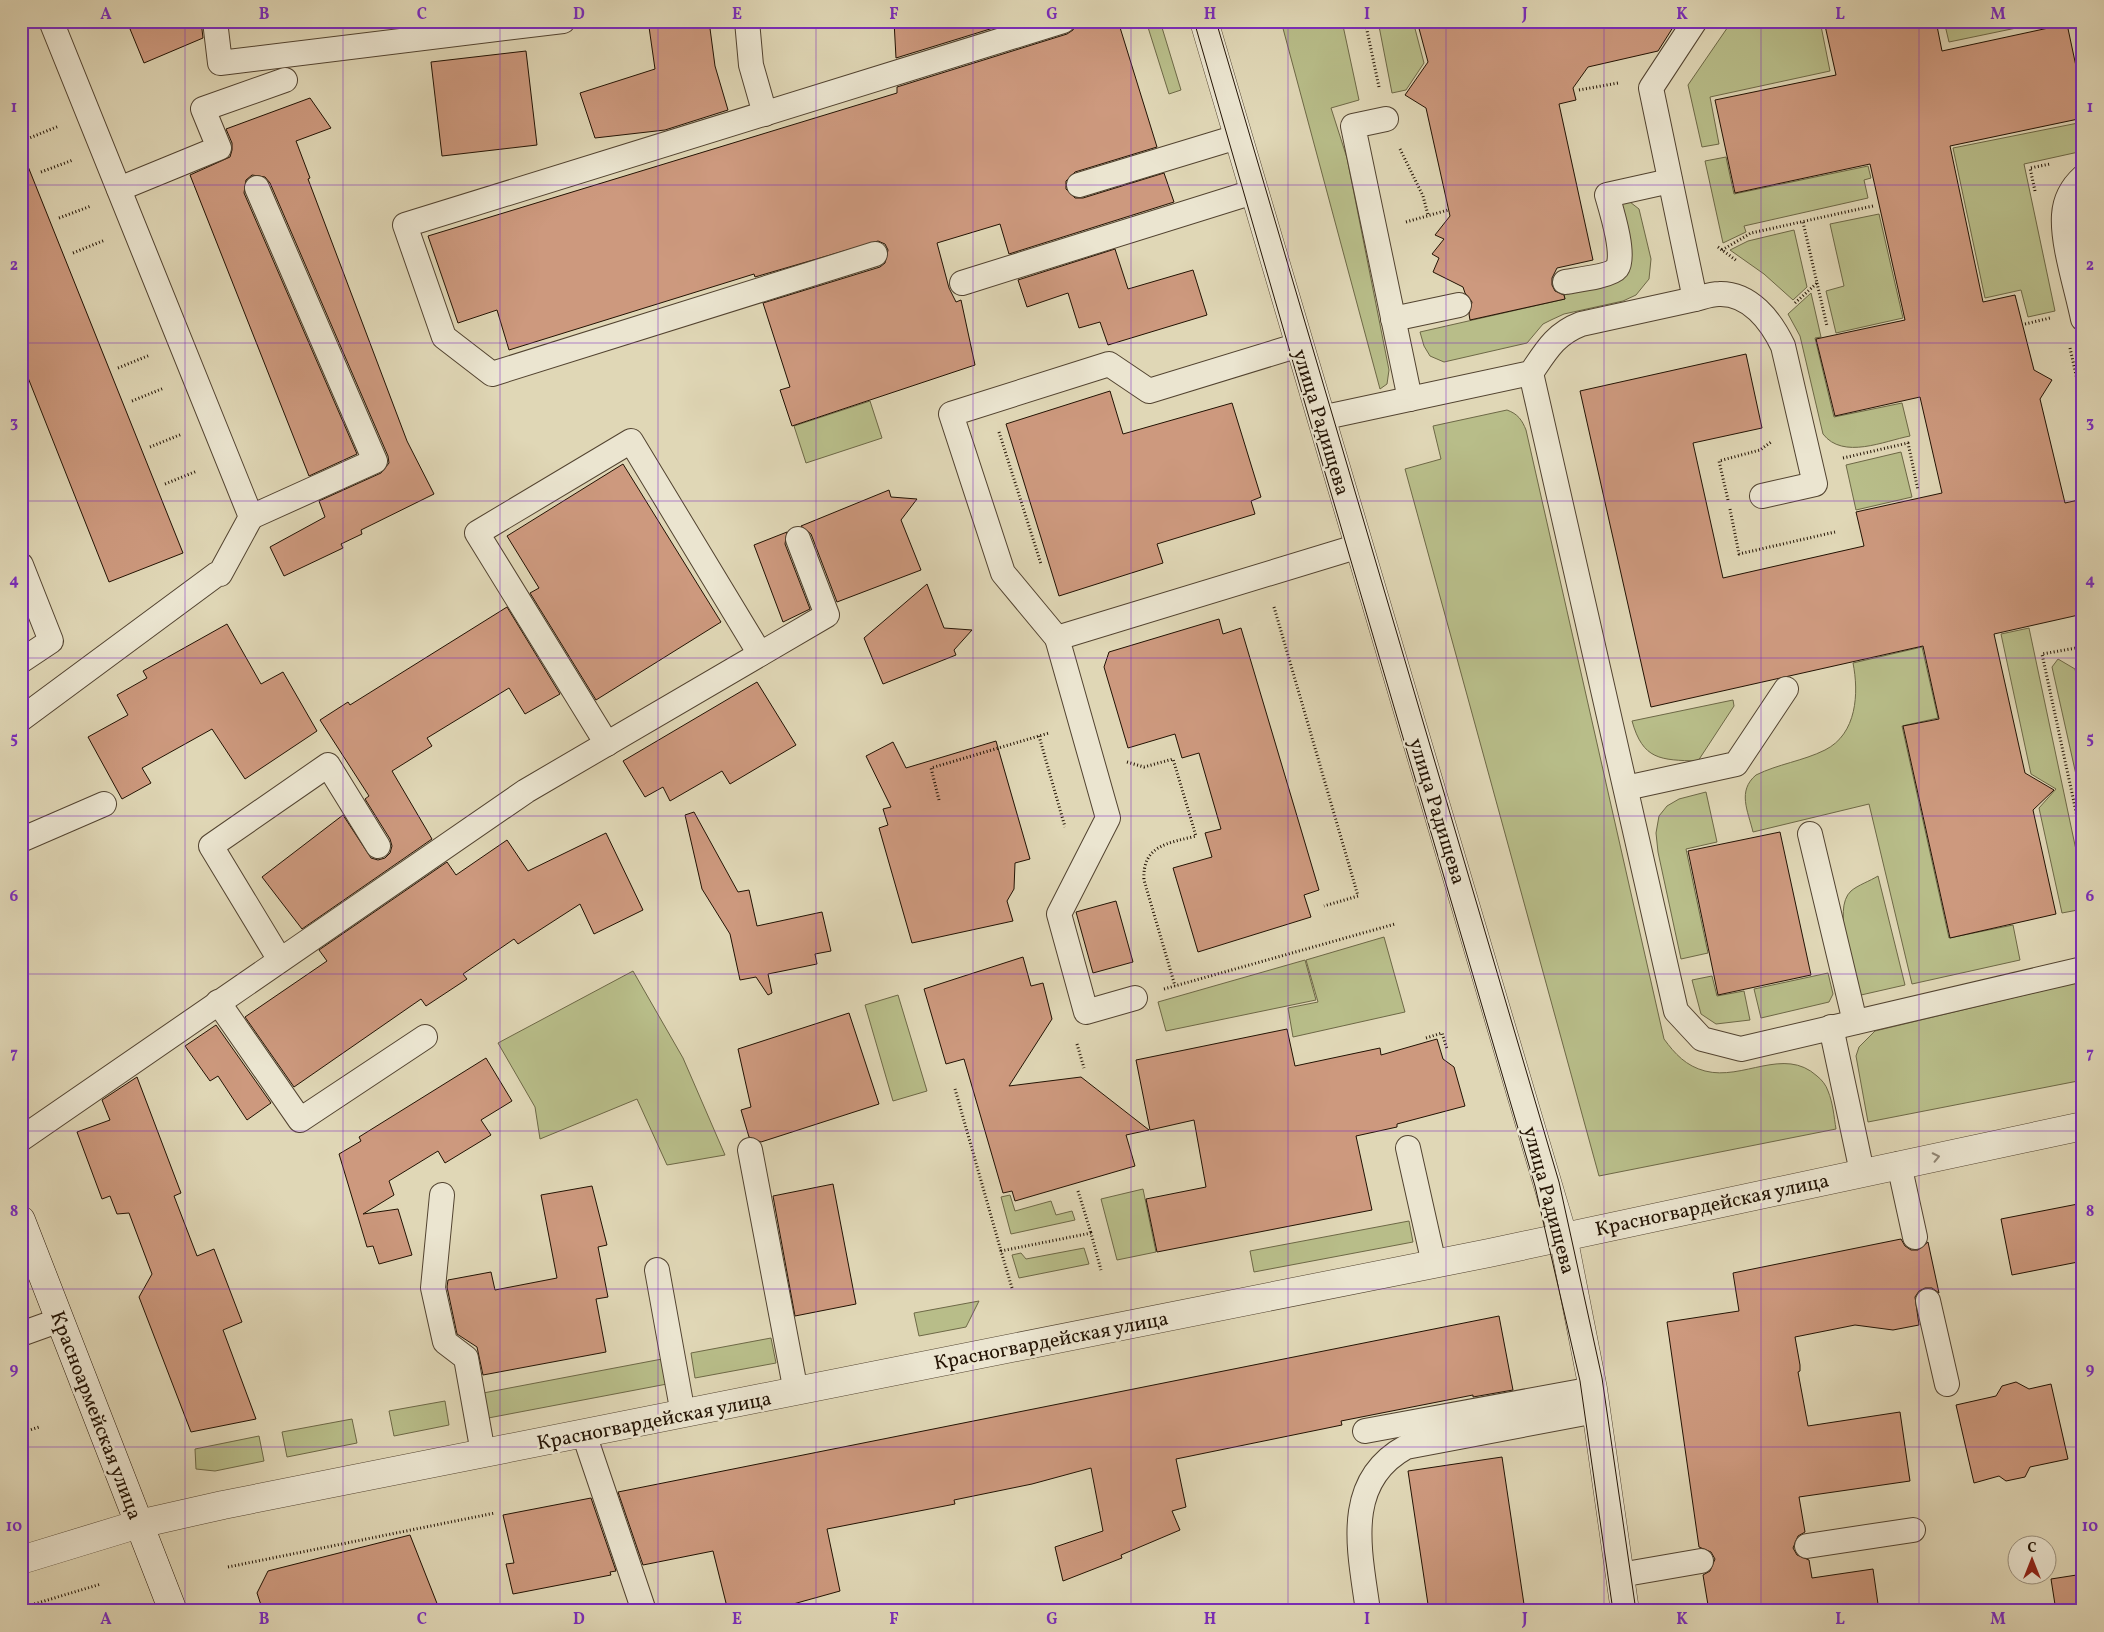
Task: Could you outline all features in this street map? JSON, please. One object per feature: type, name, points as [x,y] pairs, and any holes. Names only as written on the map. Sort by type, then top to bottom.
[{"type":"street","name":"улица Радищева","points":[[1204,21],[1563,1236],[1595,1400],[1625,1611]]},
{"type":"street","name":"Красногвардейская улица","points":[[21,1560],[139,1524],[1434,1264],[2083,1126]]},
{"type":"street","name":"Красноармейская улица","points":[[21,1220],[173,1611]]},
{"type":"lane","points":[[51,21],[251,517]]},
{"type":"lane","points":[[215,21],[220,63],[563,21]]},
{"type":"lane","points":[[747,21],[751,65],[765,114]]},
{"type":"lane","points":[[875,254],[492,374],[444,337],[405,226],[1063,21]]},
{"type":"lane","points":[[1694,21],[1651,88],[1695,299]]},
{"type":"lane","points":[[119,189],[219,148],[204,109],[285,80]]},
{"type":"lane","points":[[1386,119],[1353,126],[1410,399]]},
{"type":"lane","points":[[1079,185],[1237,137]]},
{"type":"lane","points":[[2083,177],[2073,188],[2064,214],[2065,233],[2083,318]]},
{"type":"lane","points":[[1565,282],[1610,272],[1617,268],[1620,260],[1619,248],[1608,195],[1670,181]]},
{"type":"lane","points":[[21,719],[217,574],[220,574],[251,517],[375,460],[257,188]]},
{"type":"lane","points":[[962,283],[1253,192]]},
{"type":"lane","points":[[1321,418],[1531,373],[1551,343],[1565,330],[1580,324],[1717,294],[1730,295],[1745,301],[1760,312],[1774,327],[1783,346],[1811,465],[1814,484],[1762,496]]},
{"type":"lane","points":[[1393,319],[1459,305]]},
{"type":"lane","points":[[1135,998],[1086,1012],[1059,914],[1108,818],[1057,638],[1003,573],[951,414],[1110,364],[1149,391],[1299,345]]},
{"type":"lane","points":[[1531,373],[1676,1011],[1702,1039],[1741,1048],[2083,970]]},
{"type":"lane","points":[[607,744],[477,533],[631,441],[760,654]]},
{"type":"lane","points":[[21,1139],[526,791],[827,615],[798,539]]},
{"type":"lane","points":[[1057,638],[1359,546]]},
{"type":"lane","points":[[21,565],[52,641],[21,661]]},
{"type":"lane","points":[[1626,788],[1736,764],[1786,689]]},
{"type":"lane","points":[[280,960],[211,846],[328,765],[378,846]]},
{"type":"lane","points":[[21,840],[104,804]]},
{"type":"lane","points":[[1810,834],[1854,1022]]},
{"type":"lane","points":[[218,1002],[300,1120],[425,1037]]},
{"type":"lane","points":[[1831,1028],[1862,1172]]},
{"type":"lane","points":[[1408,1148],[1434,1264]]},
{"type":"lane","points":[[750,1150],[796,1392]]},
{"type":"lane","points":[[1899,1164],[1915,1237]]},
{"type":"lane","points":[[442,1195],[433,1288],[445,1342],[466,1358],[483,1454]]},
{"type":"lane","points":[[657,1270],[683,1414]]},
{"type":"lane","points":[[1928,1301],[1946,1384]]},
{"type":"lane","points":[[21,1334],[60,1320]]},
{"type":"lane","points":[[1365,1431],[1595,1400]]},
{"type":"lane","points":[[1368,1611],[1358,1523],[1363,1501],[1372,1481],[1390,1458],[1406,1447],[1595,1400]]},
{"type":"lane","points":[[584,1434],[644,1611]]},
{"type":"lane","points":[[1807,1546],[1913,1530]]},
{"type":"lane","points":[[1620,1575],[1701,1561]]},
{"type":"path","points":[[1365,21],[1386,119],[1424,196],[1428,215]]},
{"type":"path","points":[[27,139],[63,125]]},
{"type":"path","points":[[41,172],[76,158]]},
{"type":"path","points":[[59,218],[95,204]]},
{"type":"path","points":[[1722,250],[1751,233],[1873,206]]},
{"type":"path","points":[[1803,222],[1827,326]]},
{"type":"path","points":[[73,253],[108,239]]},
{"type":"path","points":[[1716,244],[1742,266]]},
{"type":"path","points":[[1788,302],[1791,306],[1817,283]]},
{"type":"path","points":[[2025,324],[2053,318]]},
{"type":"path","points":[[118,368],[154,354]]},
{"type":"path","points":[[132,401],[167,387]]},
{"type":"path","points":[[997,425],[1042,570]]},
{"type":"path","points":[[150,447],[185,432]]},
{"type":"path","points":[[1775,436],[1768,446],[1760,450],[1719,460],[1740,554],[1835,532]]},
{"type":"path","points":[[1811,465],[1908,443],[1918,490]]},
{"type":"path","points":[[165,484],[200,470]]},
{"type":"path","points":[[1264,575],[1358,896],[1324,906]]},
{"type":"path","points":[[2083,646],[2042,654],[2083,844]]},
{"type":"path","points":[[2076,648],[2083,678]]},
{"type":"path","points":[[939,800],[931,768],[1081,724]]},
{"type":"path","points":[[1122,757],[1130,764],[1144,767],[1173,760],[1196,836],[1163,844],[1154,850],[1148,858],[1144,870],[1144,880],[1175,986]]},
{"type":"path","points":[[1135,998],[1395,924]]},
{"type":"path","points":[[1426,1038],[1442,1033],[1447,1049]]},
{"type":"path","points":[[955,1089],[1012,1288]]},
{"type":"path","points":[[1078,1191],[1101,1270]]},
{"type":"path","points":[[1001,1251],[1091,1233]]},
{"type":"path","points":[[21,1433],[39,1427]]},
{"type":"path","points":[[228,1567],[495,1513]]},
{"type":"path","points":[[21,1608],[101,1584]]},
{"type":"green space","points":[[1146,21],[1160,21],[1181,90],[1169,94]]},
{"type":"green space","points":[[1281,21],[1342,21],[1359,100],[1331,108],[1347,158],[1389,370],[1387,384],[1380,389]]},
{"type":"green space","points":[[1378,21],[1413,21],[1424,63],[1406,90],[1392,93]]},
{"type":"green space","points":[[1732,21],[1820,21],[1830,71],[1710,97],[1719,144],[1702,147],[1688,85]]},
{"type":"green space","points":[[1944,21],[2050,21],[1949,42]]},
{"type":"green space","points":[[2083,122],[2083,151],[2024,164],[2055,311],[2028,317],[2021,290],[1985,298],[1953,148]]},
{"type":"green space","points":[[1726,157],[1734,194],[1868,166],[1871,178],[1864,180],[1868,198],[1744,226],[1746,232],[1723,243],[1705,161]]},
{"type":"green space","points":[[1620,202],[1630,202],[1639,209],[1651,259],[1649,279],[1636,295],[1623,301],[1564,314],[1543,324],[1527,343],[1444,362],[1430,356],[1424,346],[1420,332],[1565,299],[1564,295],[1612,283]]},
{"type":"green space","points":[[1879,214],[1903,318],[1836,333],[1826,291],[1844,286],[1830,224]]},
{"type":"green space","points":[[1794,230],[1807,287],[1793,300],[1764,274],[1730,250],[1748,241]]},
{"type":"green space","points":[[1811,293],[1821,337],[1815,338],[1834,417],[1902,403],[1910,436],[1864,447],[1852,447],[1841,446],[1831,442],[1823,434],[1800,336],[1788,314]]},
{"type":"green space","points":[[870,401],[882,438],[806,463],[794,426]]},
{"type":"green space","points":[[1507,410],[1519,418],[1526,430],[1664,1039],[1681,1059],[1705,1071],[1719,1073],[1734,1072],[1777,1064],[1791,1064],[1804,1068],[1824,1083],[1831,1100],[1836,1129],[1599,1176],[1405,469],[1441,459],[1433,426]]},
{"type":"green space","points":[[1901,452],[1912,497],[1856,510],[1846,465]]},
{"type":"green space","points":[[2029,628],[2083,883],[2083,909],[2062,913],[2039,808],[2056,789],[2031,774],[2001,634]]},
{"type":"green space","points":[[1922,647],[1938,718],[1902,726],[1949,938],[2013,925],[2020,960],[1912,984],[1869,804],[1753,832],[1745,795],[1750,781],[1756,775],[1825,750],[1836,743],[1844,734],[1850,723],[1855,699],[1856,687],[1853,663]]},
{"type":"green space","points":[[2058,659],[2075,669],[2083,705],[2083,806],[2052,667]]},
{"type":"green space","points":[[1733,700],[1734,706],[1698,761],[1663,758],[1648,751],[1636,734],[1632,721]]},
{"type":"green space","points":[[1706,792],[1717,842],[1686,849],[1708,953],[1681,959],[1658,852],[1656,833],[1659,816],[1667,806],[1679,799]]},
{"type":"green space","points":[[1878,876],[1905,985],[1861,995],[1846,941],[1843,911],[1845,900],[1851,891]]},
{"type":"green space","points":[[1384,937],[1405,1012],[1293,1037],[1288,1008],[1318,1002],[1306,960]]},
{"type":"green space","points":[[1305,960],[1316,1000],[1166,1031],[1158,1002]]},
{"type":"green space","points":[[633,971],[683,1058],[725,1155],[667,1165],[637,1099],[540,1139],[535,1107],[498,1043]]},
{"type":"green space","points":[[1828,973],[1833,994],[1829,1002],[1761,1018],[1754,989]]},
{"type":"green space","points":[[1712,976],[1717,996],[1744,991],[1750,1020],[1716,1024],[1701,1014],[1692,980]]},
{"type":"green space","points":[[2083,981],[2083,1080],[1868,1122],[1856,1056],[1859,1047],[1875,1031]]},
{"type":"green space","points":[[898,995],[927,1091],[893,1101],[865,1005]]},
{"type":"green space","points":[[1143,1189],[1156,1252],[1117,1260],[1101,1199]]},
{"type":"green space","points":[[1010,1195],[1015,1211],[1051,1201],[1056,1215],[1072,1211],[1075,1220],[1011,1234],[1001,1197]]},
{"type":"green space","points":[[1409,1221],[1413,1242],[1254,1272],[1250,1251]]},
{"type":"green space","points":[[1084,1248],[1089,1264],[1019,1278],[1012,1255],[1021,1253],[1026,1259]]},
{"type":"green space","points":[[979,1301],[966,1327],[919,1336],[914,1313]]},
{"type":"green space","points":[[771,1338],[776,1363],[695,1378],[691,1353]]},
{"type":"green space","points":[[662,1359],[667,1384],[483,1419],[478,1394]]},
{"type":"green space","points":[[445,1401],[449,1425],[394,1436],[389,1411]]},
{"type":"green space","points":[[352,1419],[357,1443],[287,1457],[282,1432]]},
{"type":"green space","points":[[259,1436],[264,1461],[215,1471],[196,1469],[195,1449]]},
{"type":"building","points":[[150,21],[201,21],[203,38],[144,63],[130,29]]},
{"type":"building","points":[[709,21],[715,66],[728,110],[665,130],[595,138],[580,93],[655,69],[649,27]]},
{"type":"building","points":[[894,21],[1016,21],[896,58]]},
{"type":"building","points":[[1076,21],[1118,21],[1157,147],[1075,172],[1066,181],[1066,189],[1075,198],[1083,198],[1164,173],[1174,202],[1009,254],[1000,224],[937,243],[949,288],[956,302],[961,300],[975,365],[792,426],[780,390],[790,387],[763,303],[880,267],[885,263],[888,250],[885,244],[878,241],[755,277],[754,274],[509,350],[497,310],[458,323],[428,236],[897,93],[897,87],[1067,34],[1073,30]]},
{"type":"building","points":[[1417,21],[1677,21],[1658,51],[1588,67],[1573,88],[1576,100],[1559,104],[1593,260],[1557,268],[1552,278],[1552,285],[1555,291],[1564,295],[1565,299],[1470,320],[1469,314],[1472,302],[1463,287],[1433,272],[1439,258],[1432,254],[1444,239],[1435,235],[1450,216],[1426,108],[1405,95],[1428,62]]},
{"type":"building","points":[[1824,21],[1936,21],[1942,51],[2067,24],[2083,99],[2083,118],[1950,146],[1983,302],[2015,295],[2034,370],[2052,380],[2040,399],[2065,503],[2083,499],[2083,614],[1994,634],[2025,773],[2054,790],[2033,810],[2056,914],[1950,938],[1903,726],[1939,719],[1923,646],[1651,707],[1580,391],[1746,354],[1762,428],[1693,443],[1723,578],[1864,546],[1856,512],[1942,493],[1920,397],[1835,416],[1816,339],[1905,320],[1870,164],[1735,193],[1715,100],[1836,75]]},
{"type":"building","points":[[526,51],[537,145],[442,156],[431,62]]},
{"type":"building","points":[[310,98],[331,128],[296,141],[310,178],[308,179],[407,441],[434,494],[361,530],[362,534],[341,544],[343,548],[284,576],[270,547],[325,517],[319,501],[381,473],[389,463],[388,456],[270,183],[265,177],[252,175],[246,180],[244,193],[357,454],[309,476],[190,175],[230,157],[232,143],[226,129]]},
{"type":"building","points":[[21,149],[183,553],[109,582],[21,360]]},
{"type":"building","points":[[1115,249],[1128,289],[1193,270],[1207,315],[1108,345],[1100,322],[1079,328],[1068,293],[1027,307],[1018,280]]},
{"type":"building","points":[[1110,391],[1123,434],[1232,403],[1261,497],[1251,501],[1255,514],[1157,544],[1163,563],[1059,596],[1006,424]]},
{"type":"building","points":[[623,464],[721,622],[596,700],[530,593],[539,588],[507,536]]},
{"type":"building","points":[[889,490],[891,497],[917,499],[901,520],[921,570],[837,602],[811,534],[801,526]]},
{"type":"building","points":[[787,532],[785,544],[810,609],[783,622],[754,545]]},
{"type":"building","points":[[927,584],[944,628],[972,630],[954,650],[956,655],[883,684],[864,638]]},
{"type":"building","points":[[507,607],[560,694],[525,714],[509,688],[427,738],[432,746],[392,771],[432,839],[302,929],[262,877],[343,815],[371,858],[378,860],[385,858],[390,853],[392,846],[390,839],[365,799],[369,796],[320,720],[348,702],[350,705]]},
{"type":"building","points":[[1219,619],[1223,634],[1241,628],[1319,890],[1304,895],[1311,917],[1198,952],[1173,868],[1212,857],[1205,833],[1221,829],[1199,753],[1182,758],[1175,734],[1128,748],[1104,667],[1109,652]]},
{"type":"building","points":[[227,624],[261,684],[283,672],[317,731],[245,779],[212,729],[142,768],[151,783],[122,799],[88,737],[128,715],[117,695],[147,678],[143,671]]},
{"type":"building","points":[[757,682],[796,745],[730,784],[722,771],[670,801],[663,787],[645,797],[623,761]]},
{"type":"building","points":[[996,741],[1030,859],[1015,863],[1014,889],[1007,901],[1013,921],[912,943],[879,828],[888,825],[883,809],[891,807],[866,756],[893,742],[906,768]]},
{"type":"building","points":[[694,812],[738,892],[749,890],[757,926],[822,912],[831,951],[815,954],[817,964],[768,974],[772,993],[768,995],[756,977],[740,980],[730,934],[702,889],[685,815]]},
{"type":"building","points":[[1780,832],[1811,975],[1718,995],[1688,851]]},
{"type":"building","points":[[606,833],[643,910],[594,934],[580,904],[518,944],[514,939],[463,974],[467,979],[426,1006],[421,999],[294,1087],[245,1017],[327,961],[319,950],[447,862],[456,875],[507,840],[528,871]]},
{"type":"building","points":[[1116,901],[1133,962],[1093,973],[1076,912]]},
{"type":"building","points":[[1023,957],[1031,986],[1043,983],[1052,1019],[1009,1086],[1081,1077],[1149,1130],[1126,1135],[1135,1166],[1015,1201],[1012,1191],[1003,1193],[964,1059],[946,1064],[924,989]]},
{"type":"building","points":[[849,1013],[879,1104],[761,1142],[749,1137],[741,1110],[751,1107],[738,1049]]},
{"type":"building","points":[[216,1025],[271,1103],[247,1120],[218,1076],[210,1081],[185,1046]]},
{"type":"building","points":[[1287,1029],[1295,1066],[1380,1048],[1381,1055],[1437,1039],[1443,1059],[1454,1067],[1465,1106],[1397,1124],[1397,1127],[1356,1136],[1372,1210],[1157,1252],[1146,1199],[1206,1187],[1194,1120],[1150,1130],[1136,1060]]},
{"type":"building","points":[[486,1058],[512,1101],[481,1120],[491,1135],[445,1163],[438,1151],[389,1181],[394,1195],[363,1214],[398,1209],[412,1255],[379,1264],[373,1246],[367,1247],[339,1154],[361,1141],[359,1137]]},
{"type":"building","points":[[137,1077],[181,1193],[174,1196],[197,1256],[214,1249],[242,1322],[223,1330],[256,1419],[191,1432],[139,1297],[152,1274],[129,1213],[117,1214],[110,1196],[102,1199],[77,1132],[110,1120],[102,1100]]},
{"type":"building","points":[[833,1184],[856,1304],[795,1316],[773,1196]]},
{"type":"building","points":[[592,1186],[607,1245],[598,1247],[608,1297],[596,1299],[606,1352],[483,1375],[477,1347],[457,1334],[447,1287],[448,1280],[491,1272],[495,1290],[557,1278],[541,1195]]},
{"type":"building","points":[[2083,1203],[2083,1261],[2012,1275],[2001,1219]]},
{"type":"building","points":[[1901,1239],[1905,1246],[1911,1250],[1918,1250],[1928,1242],[1939,1293],[1932,1288],[1925,1288],[1919,1291],[1915,1297],[1919,1325],[1893,1330],[1855,1325],[1795,1337],[1800,1365],[1800,1371],[1798,1372],[1808,1426],[1900,1412],[1910,1481],[1799,1497],[1805,1532],[1798,1536],[1793,1548],[1797,1555],[1809,1560],[1812,1578],[1873,1569],[1879,1611],[1709,1611],[1703,1575],[1710,1571],[1715,1559],[1711,1552],[1699,1547],[1667,1322],[1739,1311],[1733,1273]]},
{"type":"building","points":[[1499,1316],[1513,1390],[1473,1397],[1473,1395],[1341,1421],[1342,1425],[1176,1459],[1186,1507],[1172,1511],[1180,1530],[1121,1555],[1122,1558],[1063,1581],[1055,1547],[1103,1531],[1091,1468],[1032,1484],[954,1500],[955,1504],[827,1529],[840,1591],[768,1611],[728,1611],[713,1551],[643,1565],[618,1492]]},
{"type":"building","points":[[2016,1382],[2029,1389],[2051,1384],[2068,1459],[2030,1467],[2025,1477],[2006,1481],[1999,1476],[1974,1483],[1956,1405],[1996,1396],[2002,1386]]},
{"type":"building","points":[[1502,1457],[1525,1611],[1429,1611],[1408,1471]]},
{"type":"building","points":[[591,1498],[616,1571],[610,1572],[611,1575],[513,1594],[506,1564],[514,1563],[503,1515]]},
{"type":"building","points":[[410,1535],[440,1611],[263,1611],[257,1593],[268,1571]]},
{"type":"building","points":[[2083,1574],[2083,1611],[2056,1611],[2052,1584],[2056,1584],[2056,1578]]},
{"type":"tram line","points":[[1194,21],[1535,1186],[1580,1381],[1613,1611]]},
{"type":"tram line","points":[[1216,21],[1559,1182],[1602,1378],[1636,1611]]}]
